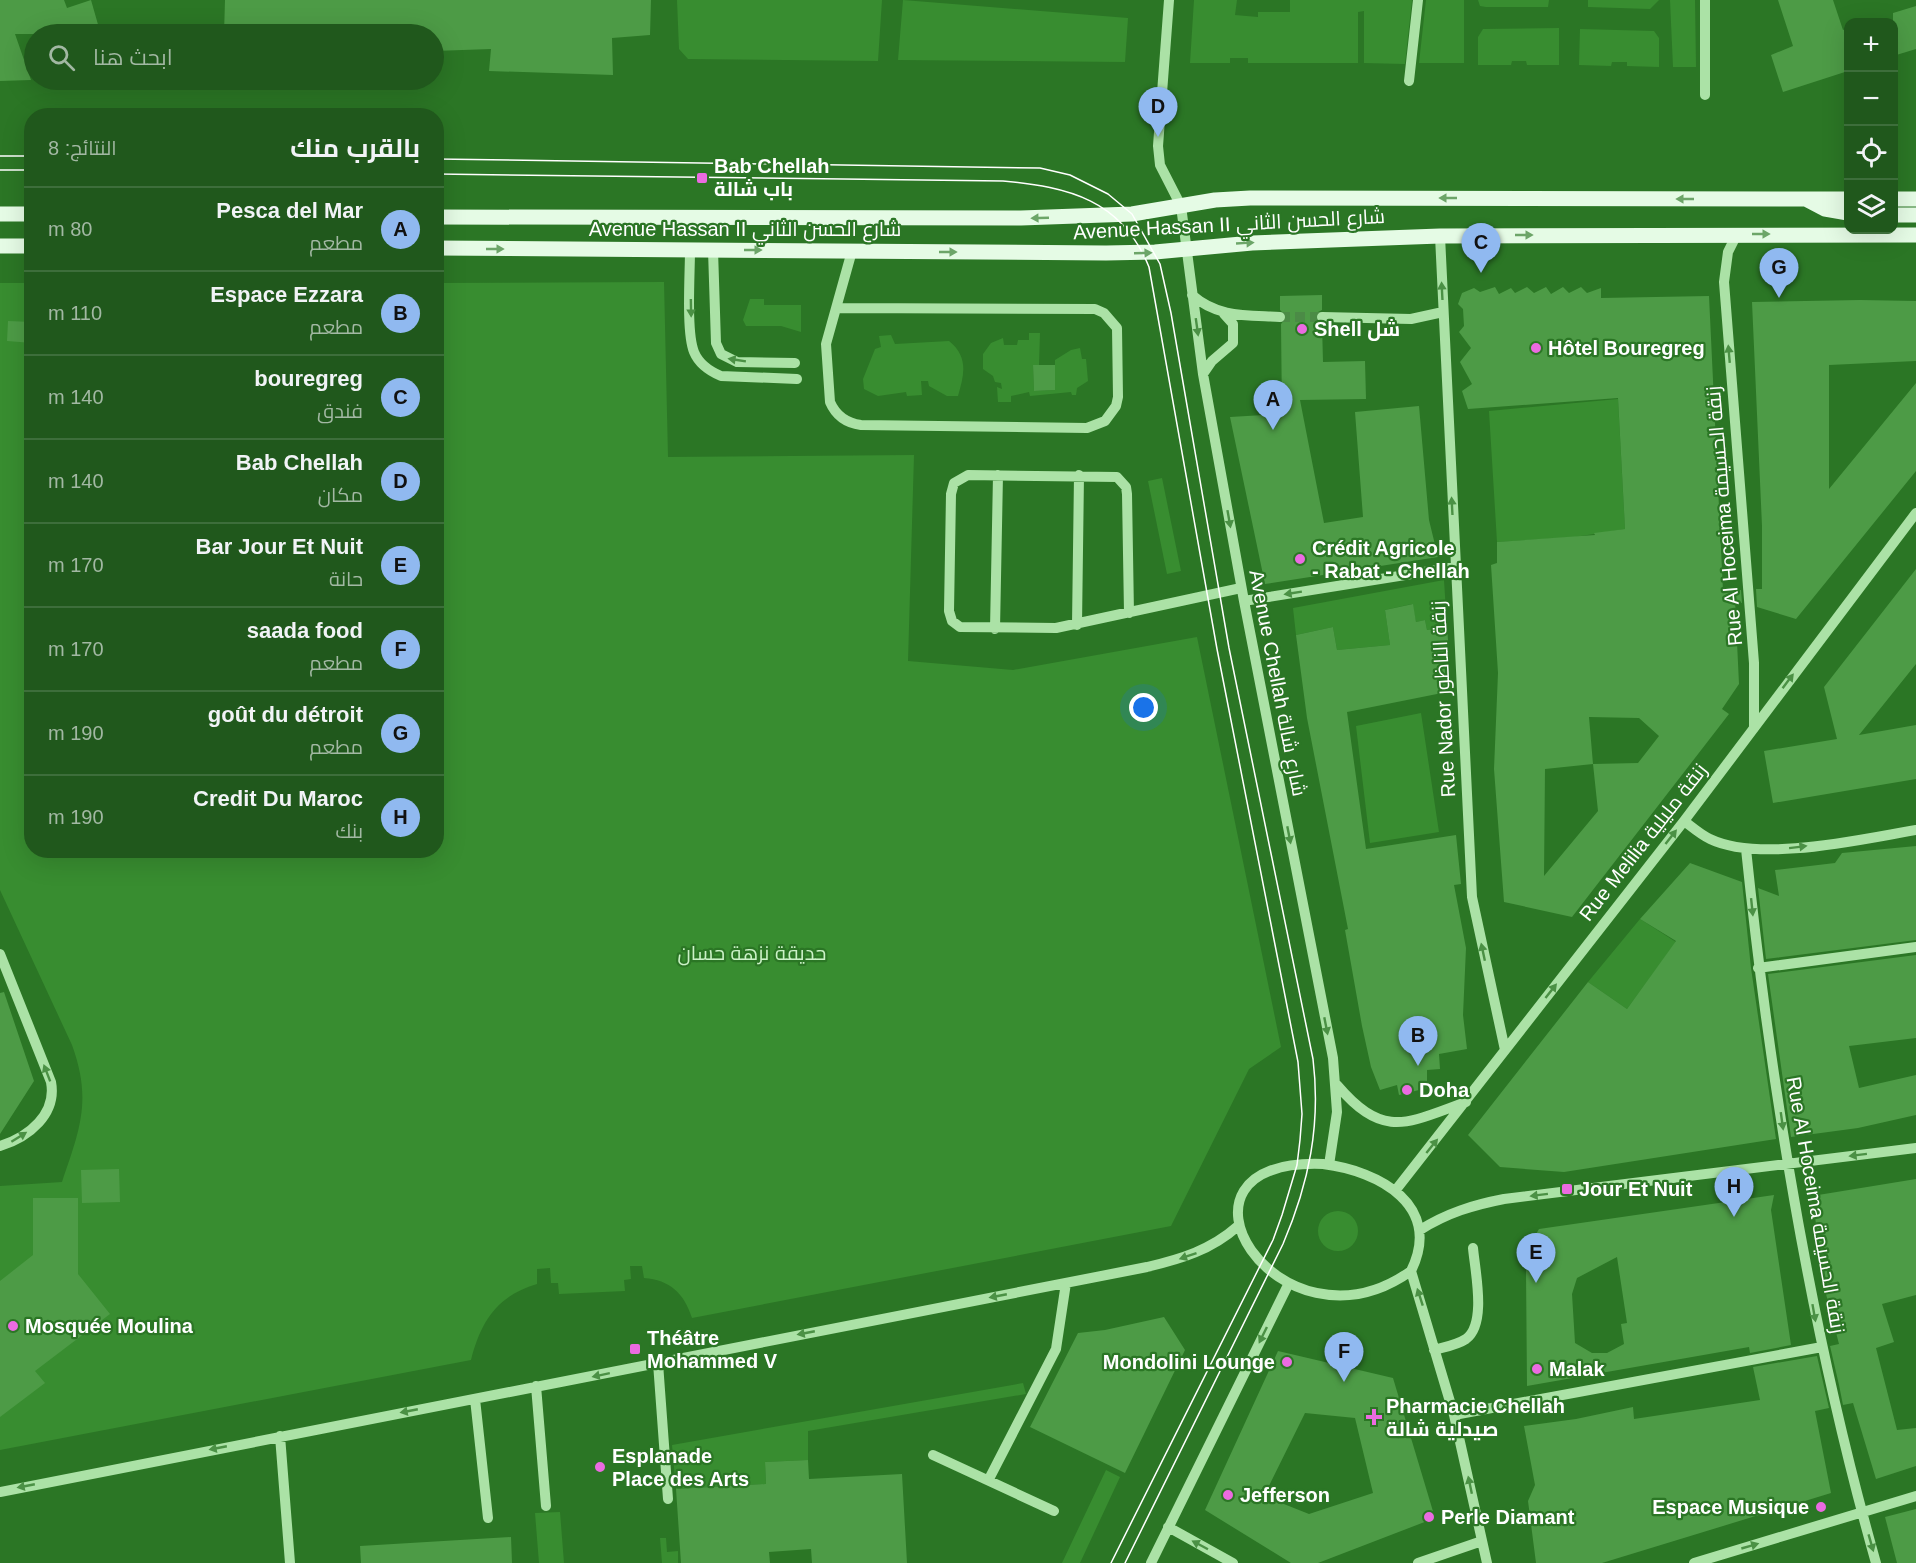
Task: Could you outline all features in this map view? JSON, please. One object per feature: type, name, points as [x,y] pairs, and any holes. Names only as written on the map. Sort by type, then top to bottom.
[{"type":"main road","name":"Avenue Hassan II شارع الحسن الثاني","points":[[444,217],[1021,218],[1132,214],[1215,200],[1250,198],[1844,199]]},
{"type":"main road","points":[[1806,199],[1825,210],[1844,212]]},
{"type":"main road","points":[[1898,199],[1916,199]]},
{"type":"main road","points":[[0,214],[24,214]]},
{"type":"main road","points":[[1898,215],[1916,216]]},
{"type":"main road","name":"Avenue Hassan II شارع الحسن الثاني","points":[[444,248],[1106,254],[1252,243],[1440,236],[1916,235]]},
{"type":"main road","points":[[0,246],[24,246]]},
{"type":"street","points":[[1169,0],[1158,146],[1160,165],[1181,206]]},
{"type":"street","points":[[1409,81],[1418,0]]},
{"type":"street","points":[[1705,0],[1705,95]]},
{"type":"street","name":"Avenue Chellah شارع شالة","points":[[1181,206],[1203,374],[1241,588],[1336,1085],[1337,1112],[1329,1165]]},
{"type":"street","name":"Rue Al Hoceima زنقة الحسيمة","points":[[1737,234],[1728,252],[1724,282],[1754,663],[1754,726]]},
{"type":"street","name":"Rue Nador زنقة الناظور","points":[[1440,236],[1472,897],[1505,1050]]},
{"type":"street","points":[[690,250],[691,342],[698,360],[712,372],[721,376],[797,379]]},
{"type":"street","points":[[713,250],[716,343],[721,354],[737,362],[795,363]]},
{"type":"street","points":[[838,308],[1095,309],[1112,320],[1119,337],[1116,406],[1105,421],[1087,428],[853,424],[833,410],[828,394],[826,344],[838,308],[852,251]]},
{"type":"street","points":[[1192,295],[1207,307],[1224,314],[1280,317]]},
{"type":"street","points":[[1322,317],[1411,319],[1443,312]]},
{"type":"street","points":[[1203,374],[1212,361],[1233,343],[1233,324],[1224,314]]},
{"type":"street","points":[[1129,613],[1126,487],[1117,477],[998,475],[963,477],[954,483],[951,494],[950,616],[960,627],[1036,629],[1077,625],[1241,588]]},
{"type":"street","points":[[995,628],[998,475]]},
{"type":"street","points":[[1077,625],[1079,476]]},
{"type":"street","name":"Rue Melilia زنقة مليلية","points":[[1395,1191],[1468,1101],[1505,1050],[1684,821],[1916,513]]},
{"type":"street","points":[[1244,601],[1455,567]]},
{"type":"street","points":[[1684,821],[1711,839],[1746,849],[1781,849],[1916,830]]},
{"type":"street","name":"Rue Al Hoceima زنقة الحسيمة","points":[[1746,849],[1758,968],[1788,1164],[1822,1347],[1876,1563]]},
{"type":"street","points":[[1758,968],[1916,947]]},
{"type":"street","points":[[0,954],[51,1082],[53,1095],[49,1110],[36,1125],[0,1146]]},
{"type":"street","points":[[1336,1085],[1359,1109],[1389,1122],[1402,1123],[1424,1119],[1468,1101]]},
{"type":"street","points":[[1420,1230],[1442,1216],[1492,1201],[1916,1148]]},
{"type":"street","points":[[1411,1271],[1388,1286],[1361,1294],[1324,1294],[1289,1283],[1269,1270],[1246,1246],[1238,1226],[1240,1199],[1257,1177],[1282,1167],[1329,1165],[1364,1174],[1395,1191],[1407,1202],[1420,1230],[1421,1244],[1411,1271],[1454,1414],[1487,1563]]},
{"type":"street","points":[[0,1492],[1066,1283],[1190,1256],[1224,1239],[1238,1226]]},
{"type":"street","points":[[1434,1350],[1460,1343],[1472,1334],[1476,1326],[1478,1311],[1473,1248]]},
{"type":"street","points":[[989,1479],[1056,1349],[1066,1283]]},
{"type":"street","points":[[1151,1563],[1289,1283]]},
{"type":"street","points":[[1454,1414],[1822,1347]]},
{"type":"street","points":[[658,1363],[668,1499]]},
{"type":"street","points":[[536,1386],[546,1506]]},
{"type":"street","points":[[475,1398],[488,1518]]},
{"type":"street","points":[[280,1436],[290,1563]]},
{"type":"street","points":[[933,1455],[1054,1511]]},
{"type":"street","points":[[1694,1563],[1916,1496]]},
{"type":"street","points":[[1168,1527],[1233,1563]]},
{"type":"street","points":[[1418,1563],[1482,1541]]},
{"type":"green space","points":[[677,0],[882,0],[878,61],[688,59],[679,49]]},
{"type":"green space","points":[[903,0],[1128,18],[1125,62],[898,60]]},
{"type":"green space","points":[[1194,0],[1237,0],[1235,15],[1258,17],[1258,12],[1290,12],[1290,0],[1412,0],[1405,64],[1364,63],[1364,11],[1358,12],[1358,63],[1248,63],[1248,58],[1230,58],[1230,63],[1190,63]]},
{"type":"green space","points":[[1426,0],[1464,0],[1464,63],[1419,63]]},
{"type":"green space","points":[[1478,0],[1549,0],[1548,7],[1486,7],[1480,6]]},
{"type":"green space","points":[[1588,0],[1659,0],[1650,9],[1588,7]]},
{"type":"green space","points":[[1670,0],[1695,0],[1696,67],[1673,67]]},
{"type":"green space","points":[[1559,28],[1559,65],[1527,65],[1526,61],[1512,61],[1511,65],[1478,65],[1478,37],[1483,29]]},
{"type":"green space","points":[[1580,29],[1654,31],[1659,38],[1659,67],[1627,66],[1627,62],[1612,62],[1611,66],[1579,65]]},
{"type":"green space","name":"حديقة نزهة حسان","points":[[664,282],[668,457],[914,455],[908,661],[1013,670],[1197,637],[1281,1047],[1249,1069],[1171,1226],[692,1318],[685,1301],[675,1289],[653,1279],[644,1278],[642,1266],[630,1266],[631,1279],[624,1280],[625,1291],[559,1294],[558,1283],[551,1283],[550,1268],[537,1269],[537,1284],[511,1295],[493,1312],[480,1333],[471,1360],[0,1450],[0,1186],[62,1182],[78,1130],[82,1099],[78,1065],[72,1045],[0,890],[0,283],[24,283],[24,858],[444,858],[444,283]]},
{"type":"green space","points":[[750,299],[764,299],[764,305],[801,305],[801,332],[781,326],[746,326],[743,320]]},
{"type":"green space","points":[[1029,333],[1040,333],[1039,365],[1033,365],[1034,391],[1055,390],[1055,360],[1071,350],[1080,348],[1082,359],[1086,359],[1088,381],[1077,388],[1076,395],[1072,395],[1071,392],[1030,396],[1029,392],[1011,396],[1011,402],[998,402],[997,387],[1002,389],[1001,383],[995,382],[993,376],[983,369],[983,354],[991,343],[1003,338],[1004,345],[1017,345],[1018,340],[1029,340]]},
{"type":"green space","points":[[891,335],[895,344],[949,341],[960,353],[962,360],[963,374],[958,396],[947,396],[929,386],[928,381],[921,381],[922,395],[907,396],[906,392],[878,396],[864,389],[863,379],[875,349],[881,347],[879,336]]},
{"type":"green space","points":[[1618,399],[1625,529],[1575,537],[1497,542],[1489,411]]},
{"type":"green space","points":[[1162,478],[1181,571],[1167,574],[1148,481]]},
{"type":"green space","points":[[1444,580],[1447,627],[1427,630],[1425,620],[1416,622],[1412,604],[1385,610],[1390,645],[1337,650],[1333,627],[1296,635],[1293,608]]},
{"type":"green space","points":[[1421,713],[1439,832],[1370,843],[1356,726]]},
{"type":"green space","points":[[1640,919],[1676,942],[1627,1009],[1588,982]]},
{"type":"green space","points":[[1338,1211],[1352,1217],[1358,1231],[1352,1245],[1338,1251],[1324,1245],[1318,1231],[1324,1217]]},
{"type":"green space","points":[[1023,1383],[1026,1394],[808,1431],[808,1460],[765,1462],[766,1484],[676,1489],[672,1445]]},
{"type":"green space","points":[[1106,1470],[1120,1477],[1080,1563],[1062,1563]]},
{"type":"green space","points":[[560,1512],[564,1563],[539,1563],[535,1513]]},
{"type":"green space","points":[[660,1538],[666,1538],[667,1552],[678,1551],[678,1563],[662,1563]]},
{"type":"building","points":[[0,0],[64,0],[67,8],[91,0],[98,24],[24,24],[24,34],[15,34],[24,60],[24,80],[0,81]]},
{"type":"building","points":[[225,0],[651,0],[650,35],[612,38],[613,75],[489,71],[491,49],[444,51],[444,24],[224,24]]},
{"type":"building","points":[[1778,0],[1833,0],[1844,30],[1844,72],[1783,92],[1771,55],[1793,46]]},
{"type":"building","points":[[1916,6],[1916,49],[1898,54],[1898,18],[1893,18],[1893,13]]},
{"type":"building","points":[[1495,287],[1499,294],[1511,288],[1515,293],[1527,287],[1534,293],[1546,287],[1551,294],[1563,287],[1569,293],[1581,287],[1587,293],[1601,288],[1601,298],[1709,296],[1723,591],[1741,590],[1742,603],[1735,600],[1739,684],[1722,709],[1729,714],[1572,917],[1504,902],[1494,769],[1498,673],[1491,565],[1497,563],[1497,542],[1595,535],[1594,533],[1625,529],[1618,398],[1468,409],[1462,391],[1472,384],[1460,362],[1471,348],[1459,332],[1464,326],[1463,309],[1458,304],[1462,293],[1474,288],[1480,292]],"holes":[[[1589,717],[1639,718],[1659,736],[1638,763],[1593,764]],[[1593,764],[1598,811],[1544,876],[1545,769]]]},
{"type":"building","points":[[1322,295],[1322,310],[1316,313],[1315,317],[1322,324],[1323,362],[1365,361],[1366,399],[1300,400],[1324,523],[1363,517],[1355,412],[1419,406],[1429,520],[1438,557],[1265,584],[1230,417],[1282,414],[1281,324],[1287,317],[1280,310],[1280,296]]},
{"type":"building","points":[[1916,301],[1916,361],[1829,365],[1829,489],[1916,383],[1916,471],[1796,619],[1757,607],[1756,589],[1762,589],[1762,526],[1752,302]]},
{"type":"building","points":[[8,321],[24,322],[24,342],[7,341]]},
{"type":"building","points":[[1033,365],[1055,365],[1055,390],[1034,391]]},
{"type":"building","points":[[1916,569],[1916,664],[1859,735],[1916,725],[1916,779],[1773,803],[1764,751],[1837,739],[1824,687]]},
{"type":"building","points":[[1413,604],[1416,622],[1425,620],[1427,630],[1447,627],[1452,691],[1347,712],[1366,849],[1456,835],[1461,884],[1454,885],[1466,948],[1463,1015],[1467,1049],[1439,1054],[1440,1069],[1427,1070],[1427,1088],[1399,1095],[1397,1085],[1380,1090],[1371,1067],[1345,930],[1348,929],[1307,718],[1296,635],[1333,627],[1337,650],[1390,645],[1385,610]]},
{"type":"building","points":[[1916,846],[1916,940],[1766,959],[1758,888],[1779,896],[1775,870],[1835,863],[1842,853]]},
{"type":"building","points":[[1690,863],[1742,882],[1751,968],[1776,1139],[1564,1172],[1500,1167],[1468,1135],[1588,982],[1627,1009],[1676,941],[1640,919]]},
{"type":"building","points":[[1916,955],[1916,1038],[1849,1046],[1859,1088],[1916,1075],[1916,1115],[1858,1128],[1791,1137],[1768,974]]},
{"type":"building","points":[[4,992],[34,1081],[0,1134],[0,993]]},
{"type":"building","points":[[119,1169],[120,1202],[82,1203],[81,1170]]},
{"type":"building","points":[[1916,1179],[1916,1295],[1882,1304],[1894,1342],[1876,1348],[1897,1430],[1916,1428],[1916,1466],[1876,1479],[1853,1403],[1843,1405],[1830,1346],[1839,1344],[1826,1294],[1812,1196]]},
{"type":"building","points":[[1774,1195],[1771,1210],[1791,1345],[1750,1353],[1749,1347],[1527,1386],[1526,1271],[1532,1241],[1539,1229]],"holes":[[[1617,1257],[1627,1323],[1621,1324],[1624,1344],[1607,1353],[1592,1353],[1575,1343],[1572,1294],[1577,1278]]]},
{"type":"building","points":[[33,1198],[78,1198],[78,1274],[110,1314],[35,1371],[45,1383],[0,1417],[0,1281],[33,1255]]},
{"type":"building","points":[[1164,1317],[1185,1350],[1125,1473],[1030,1427],[1078,1333],[1105,1330]]},
{"type":"building","points":[[1278,1351],[1393,1378],[1435,1518],[1318,1563],[1291,1563],[1205,1510]],"holes":[[[1305,1413],[1355,1418],[1373,1493],[1309,1514],[1264,1496]]]},
{"type":"building","points":[[1817,1356],[1829,1408],[1815,1411],[1831,1493],[1602,1563],[1536,1563],[1528,1501],[1535,1485],[1524,1426],[1576,1419],[1633,1407],[1634,1419],[1760,1400],[1753,1367]]},
{"type":"building","points":[[808,1460],[809,1479],[902,1474],[907,1563],[812,1563],[811,1549],[769,1552],[770,1563],[681,1563],[676,1489],[766,1484],[765,1462]]},
{"type":"building","points":[[1916,1509],[1916,1563],[1897,1563],[1885,1517]]},
{"type":"building","points":[[511,1537],[512,1563],[361,1563],[360,1546]]},
{"type":"tunnel","points":[[1280,317],[1322,317]]},
{"type":"tram line","points":[[0,156],[24,156]]},
{"type":"tram line","points":[[444,159],[1040,168],[1070,175],[1108,194],[1132,214],[1160,264],[1171,313],[1229,648],[1313,1059],[1315,1107],[1314,1130],[1306,1176],[1283,1244],[1125,1563]]},
{"type":"tram line","points":[[0,170],[24,170]]},
{"type":"tram line","points":[[444,174],[1003,181],[1050,188],[1091,201],[1124,226],[1138,244],[1149,267],[1217,649],[1298,1062],[1302,1114],[1297,1165],[1273,1240],[1111,1563]]},
{"type":"place","name":"Bab Chellah","points":[[1158,137]]},
{"type":"place","name":"Bab Chellah باب شالة","points":[[702,178]]},
{"type":"place","name":"bouregreg","points":[[1481,273]]},
{"type":"place","name":"goût du détroit","points":[[1779,298]]},
{"type":"place","name":"Shell شل","points":[[1302,329]]},
{"type":"place","name":"Hôtel Bouregreg","points":[[1536,348]]},
{"type":"place","name":"Pesca del Mar","points":[[1273,430]]},
{"type":"place","name":"Crédit Agricole - Rabat - Chellah","points":[[1300,559]]},
{"type":"place","name":"Espace Ezzara","points":[[1418,1066]]},
{"type":"place","name":"Doha","points":[[1407,1090]]},
{"type":"place","name":"Jour Et Nuit","points":[[1567,1189]]},
{"type":"place","name":"Credit Du Maroc","points":[[1734,1217]]},
{"type":"place","name":"Bar Jour Et Nuit","points":[[1536,1283]]},
{"type":"place","name":"Mosquée Moulina","points":[[13,1326]]},
{"type":"place","name":"Théâtre Mohammed V","points":[[635,1349]]},
{"type":"place","name":"Mondolini Lounge","points":[[1287,1362]]},
{"type":"place","name":"Malak","points":[[1537,1369]]},
{"type":"place","name":"saada food","points":[[1344,1382]]},
{"type":"place","name":"Pharmacie Chellah صيدلية شالة","points":[[1374,1417]]},
{"type":"place","name":"Esplanade Place des Arts","points":[[600,1467]]},
{"type":"place","name":"Jefferson","points":[[1228,1495]]},
{"type":"place","name":"Espace Musique","points":[[1821,1507]]},
{"type":"place","name":"Perle Diamant","points":[[1429,1517]]}]
